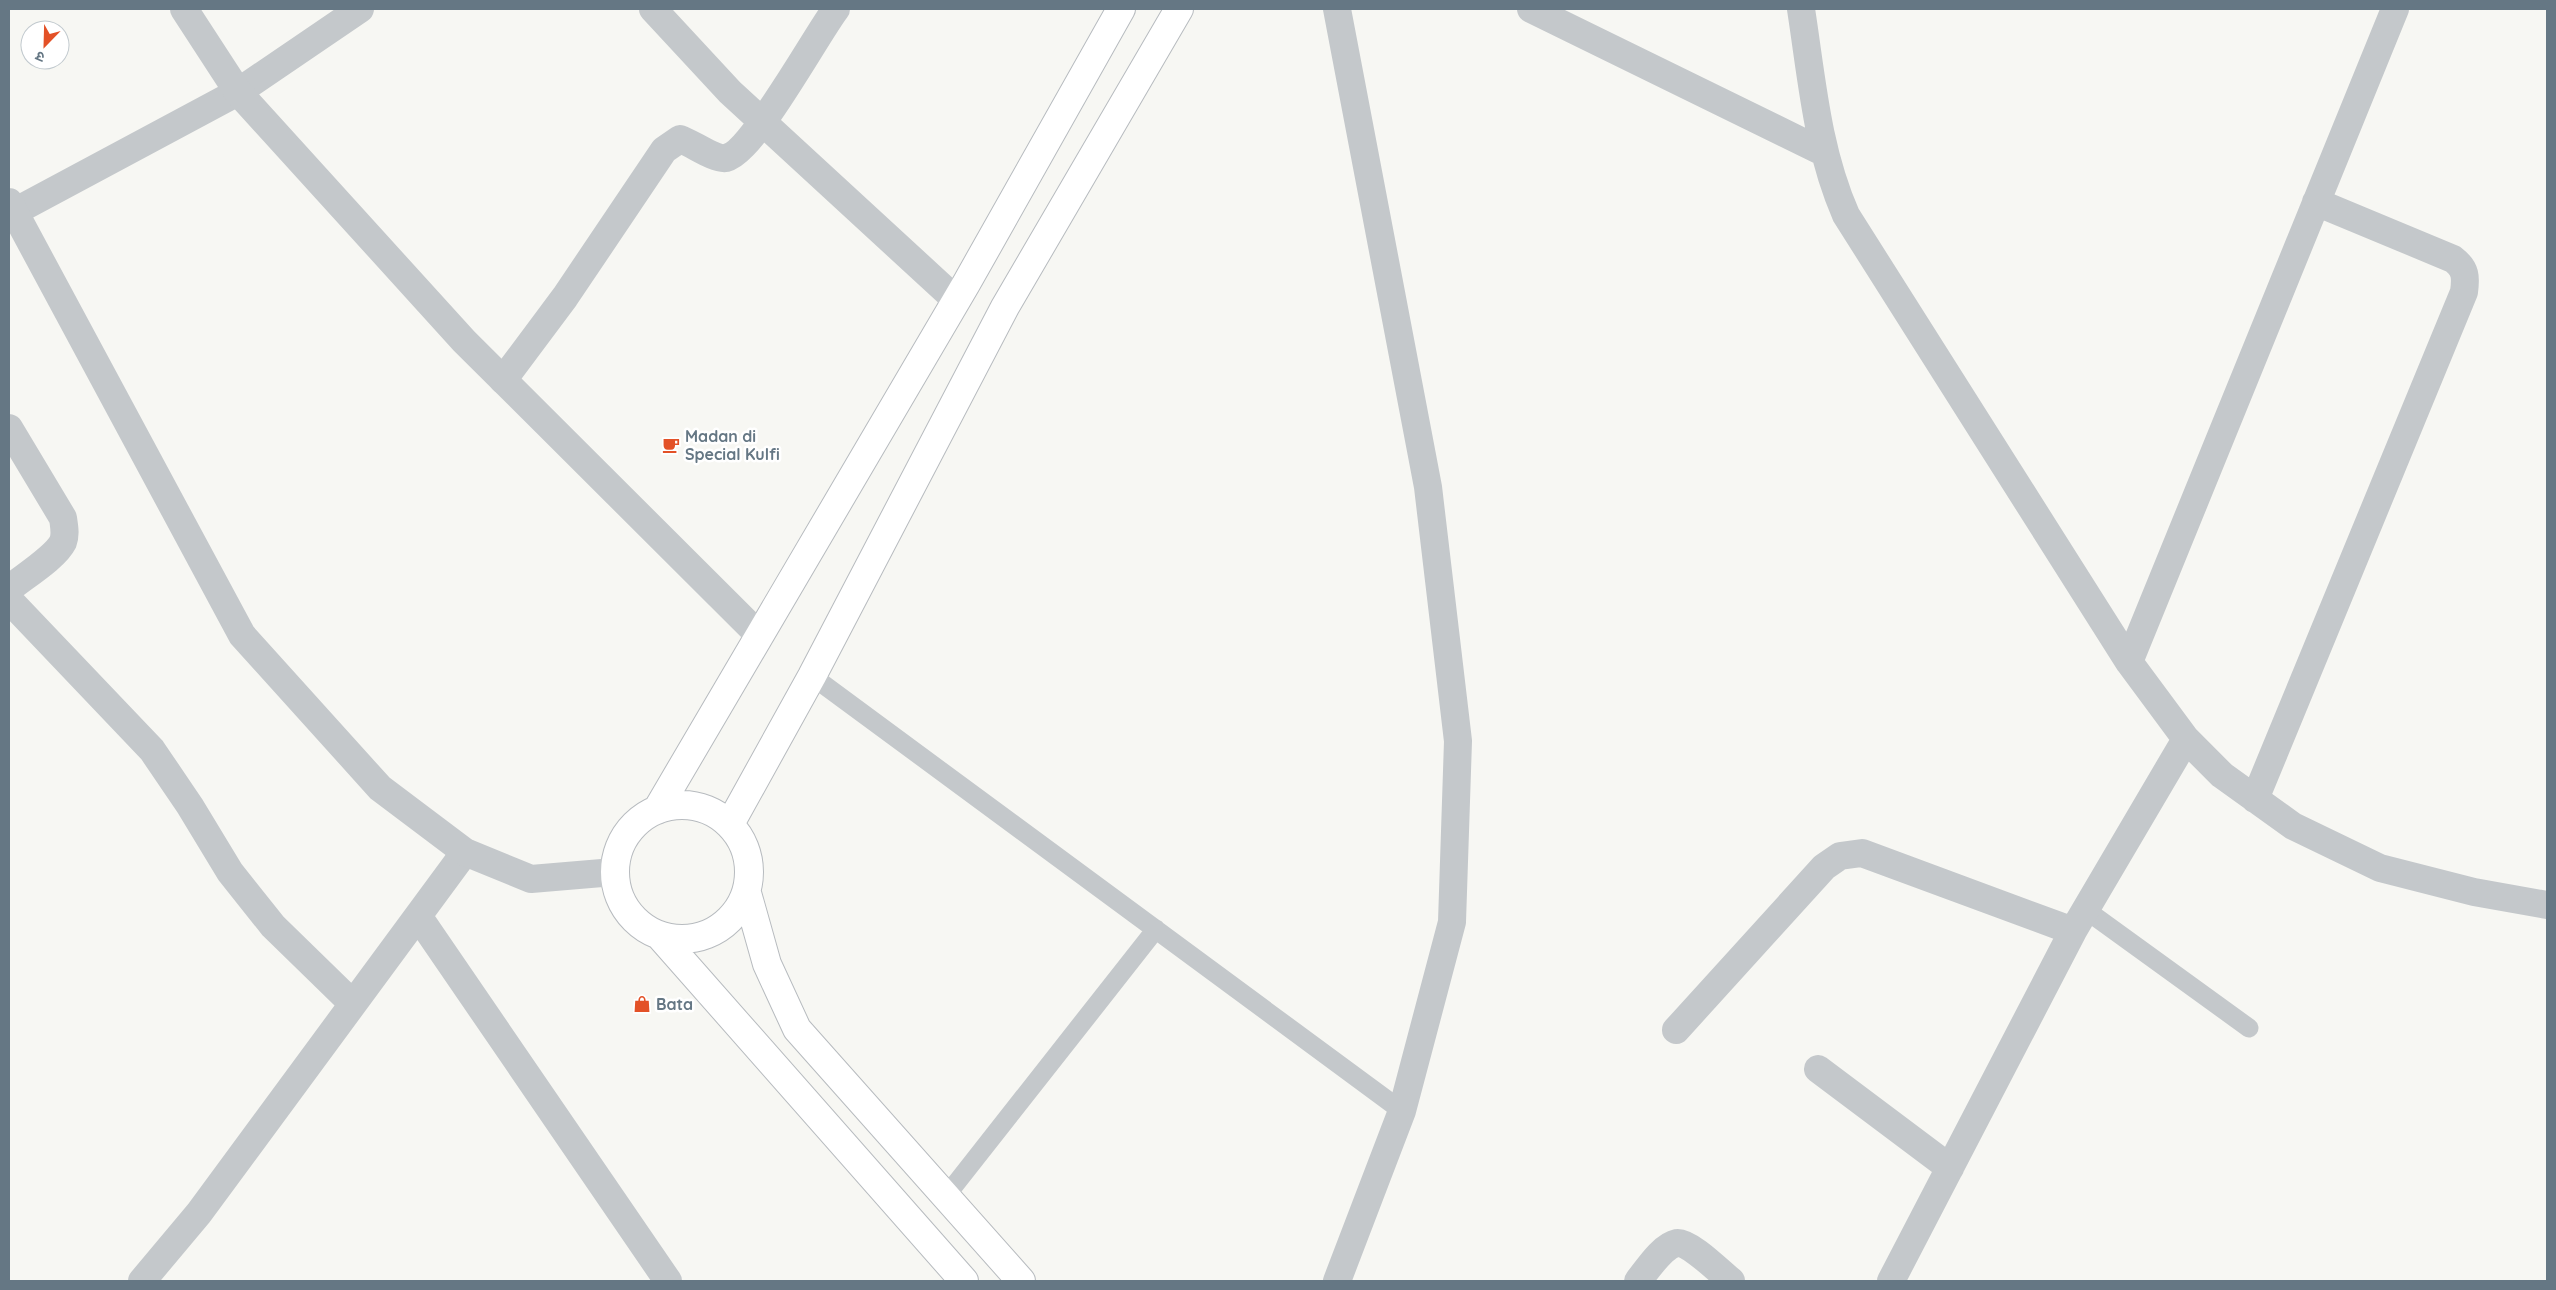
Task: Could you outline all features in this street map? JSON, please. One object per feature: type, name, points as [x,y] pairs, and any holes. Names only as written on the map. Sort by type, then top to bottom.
[{"type":"main road","points":[[657,810],[956,300],[1121,9]]},
{"type":"main road","points":[[730,824],[812,676],[1005,307],[1179,9]]},
{"type":"main road","points":[[660,936],[683,939],[713,932],[731,920],[747,893],[750,872],[746,850],[730,824],[711,811],[682,805],[657,810],[634,824],[620,846],[614,872],[621,901],[635,920],[660,936],[964,1281]]},
{"type":"main road","points":[[747,893],[767,964],[797,1029],[1021,1281]]},
{"type":"street","points":[[184,9],[238,92],[464,341],[759,634]]},
{"type":"street","points":[[360,9],[238,92],[12,207],[242,635],[380,788],[465,852],[532,879],[614,872]]},
{"type":"street","points":[[653,9],[730,92],[956,300]]},
{"type":"street","points":[[503,380],[565,297],[664,150],[680,139],[715,156],[725,158],[735,153],[762,122],[836,9]]},
{"type":"street","points":[[1337,9],[1428,487],[1458,741],[1452,922],[1402,1111],[1338,1281]]},
{"type":"street","points":[[1531,9],[1823,152]]},
{"type":"street","points":[[1801,9],[1823,152],[1846,215],[2129,662],[2186,739],[2222,775],[2293,826],[2380,868],[2474,892],[2547,905]]},
{"type":"street","points":[[2129,662],[2395,9]]},
{"type":"street","points":[[2255,799],[2464,292],[2466,277],[2462,266],[2453,259],[2316,202]]},
{"type":"street","points":[[9,428],[63,518],[65,531],[62,542],[54,554],[9,589]]},
{"type":"street","points":[[9,600],[152,750],[190,806],[230,872],[272,926],[352,1003]]},
{"type":"street","points":[[1891,1281],[2080,920],[2186,739]]},
{"type":"street","points":[[142,1281],[200,1213],[352,1003],[465,852]]},
{"type":"street","points":[[1676,1030],[1812,880],[1840,856],[1862,853],[2080,920]]},
{"type":"street","points":[[418,916],[668,1281]]},
{"type":"street","points":[[1818,1069],[1950,1168]]},
{"type":"street","points":[[1638,1281],[1665,1250],[1675,1243],[1682,1243],[1690,1247],[1730,1281]]},
{"type":"lane","points":[[812,676],[1402,1111]]},
{"type":"lane","points":[[2080,920],[2249,1028]]},
{"type":"lane","points":[[946,1196],[1156,929]]},
{"type":"place","name":"Madan di Special Kulfi","points":[[671,445]]},
{"type":"place","name":"Bata","points":[[642,1004]]}]
